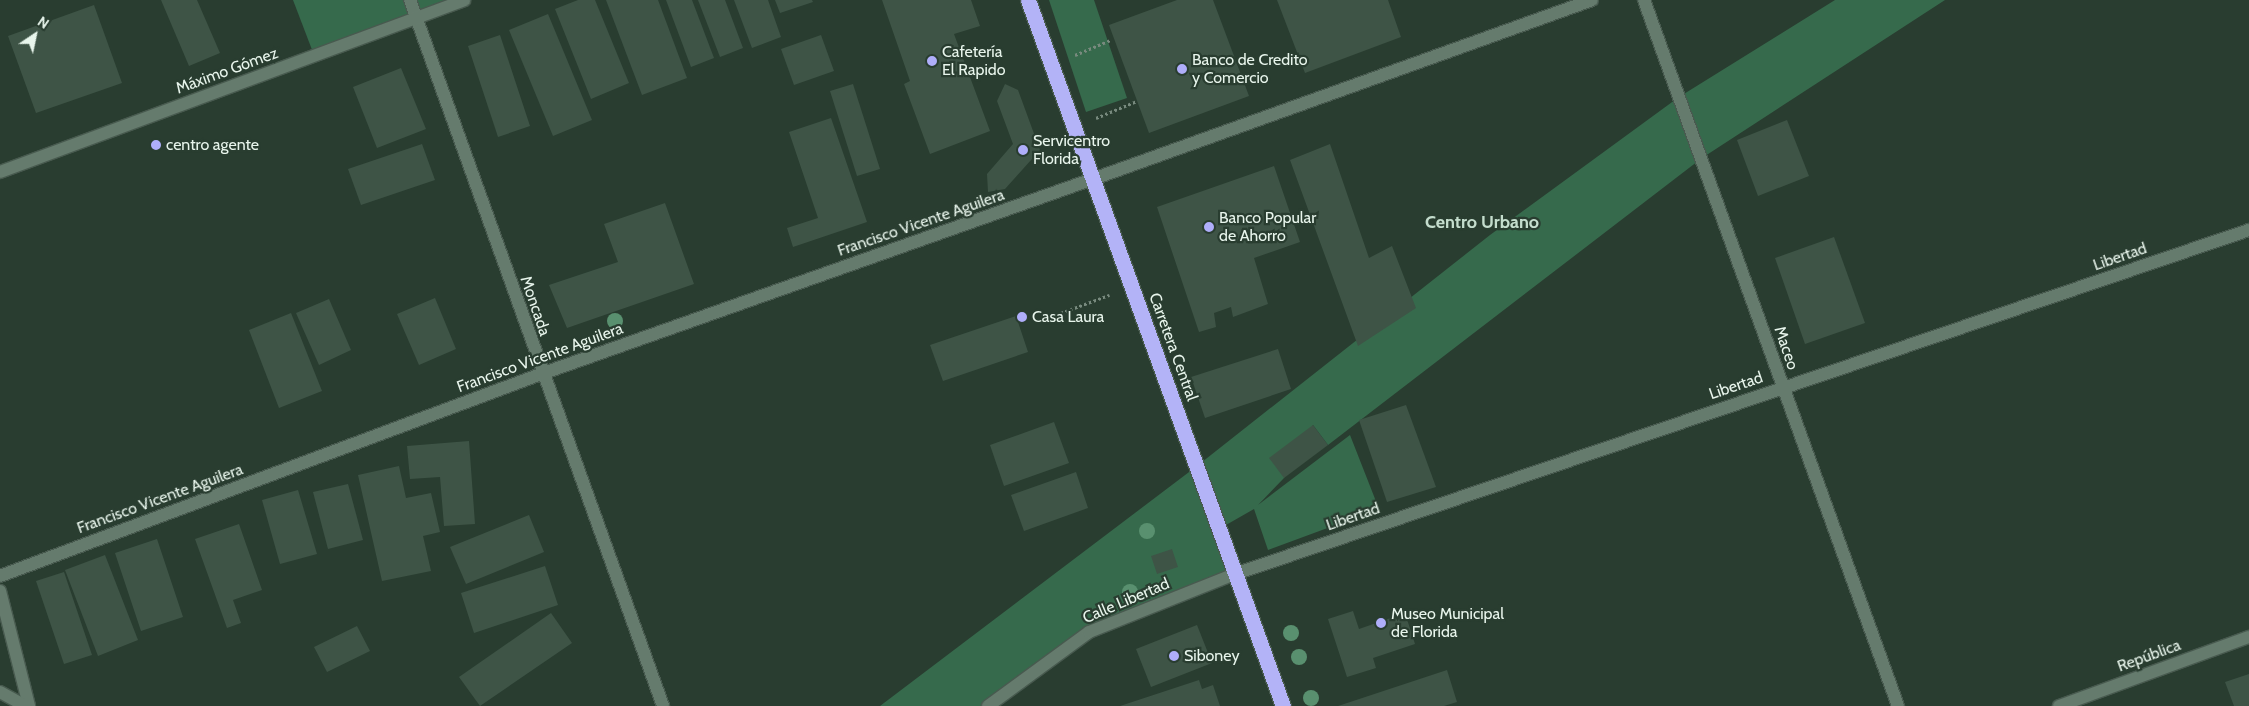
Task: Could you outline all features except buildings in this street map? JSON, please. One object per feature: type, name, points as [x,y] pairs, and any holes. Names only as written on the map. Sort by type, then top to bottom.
[{"type":"highway","name":"Carretera Central","points":[[1028,0],[1283,706]]},
{"type":"street","name":"Moncada","points":[[410,0],[541,374],[663,706]]},
{"type":"street","name":"Máximo Gómez","points":[[0,172],[417,20],[464,0]]},
{"type":"street","name":"Francisco Vicente Aguilera","points":[[0,576],[541,374],[1093,180],[1592,0]]},
{"type":"street","name":"Maceo","points":[[1644,0],[1898,706]]},
{"type":"street","name":"Libertad","points":[[1235,574],[2249,230]]},
{"type":"street","name":"Calle Libertad","points":[[988,706],[1089,632],[1235,574]]},
{"type":"street","points":[[0,591],[29,706]]},
{"type":"street","name":"República","points":[[2059,706],[2249,637]]},
{"type":"street","points":[[0,692],[25,706]]},
{"type":"path","points":[[1052,64],[1111,40]]},
{"type":"path","points":[[1074,127],[1137,101]]},
{"type":"path","points":[[1042,320],[1132,287]]},
{"type":"green space","points":[[293,0],[458,0],[314,55]]},
{"type":"green space","points":[[1049,0],[1094,0],[1127,98],[1086,112]]},
{"type":"green space","points":[[1835,0],[1945,0],[1702,158],[1328,445],[1313,425],[1284,478],[1258,505],[1350,435],[1379,509],[1268,550],[1254,509],[1219,529],[1235,574],[1089,632],[988,706],[880,706],[1197,466],[1490,235],[1679,97]]},
{"type":"place","name":"Cafetería El Rapido","points":[[932,61]]},
{"type":"place","name":"Banco de Credito y Comercio","points":[[1182,69]]},
{"type":"place","name":"centro agente","points":[[156,145]]},
{"type":"place","name":"Servicentro Florida","points":[[1023,150]]},
{"type":"place","name":"Banco Popular de Ahorro","points":[[1209,227]]},
{"type":"place","name":"Casa Laura","points":[[1022,317]]},
{"type":"place","name":"Museo Municipal de Florida","points":[[1381,623]]},
{"type":"place","name":"Siboney","points":[[1174,656]]},
{"type":"district","name":"Centro Urbano","points":[[1482,222]]}]
